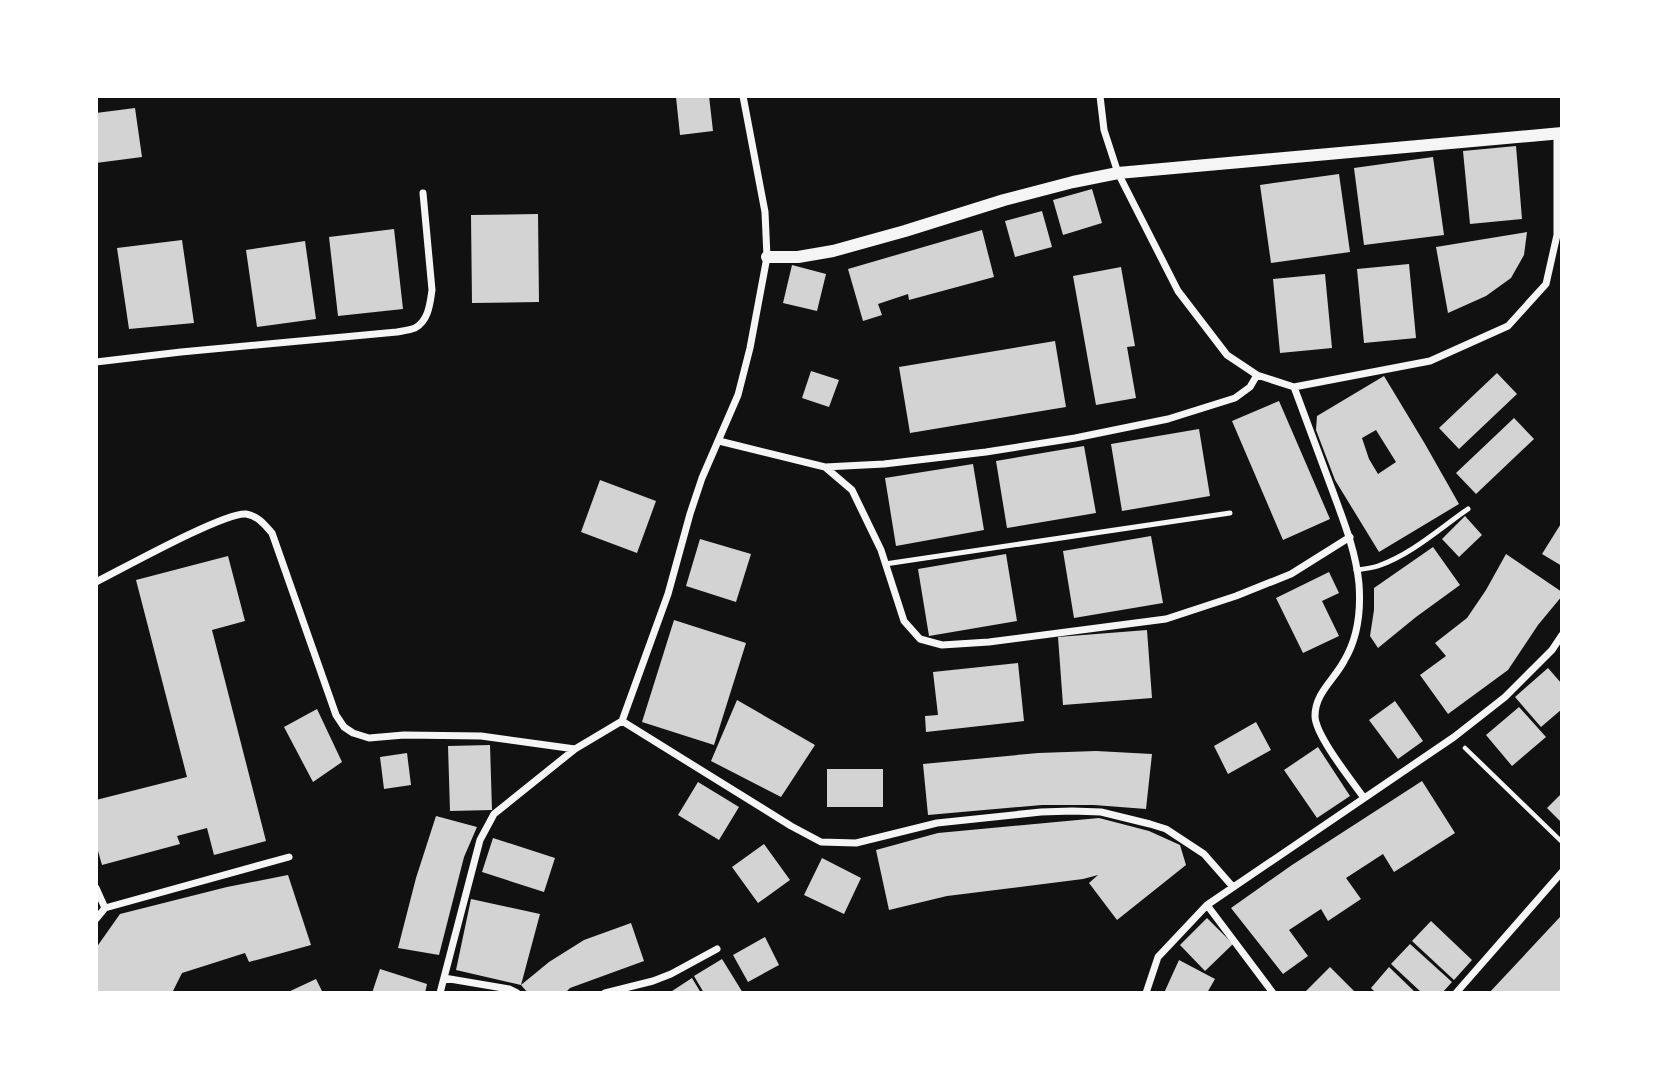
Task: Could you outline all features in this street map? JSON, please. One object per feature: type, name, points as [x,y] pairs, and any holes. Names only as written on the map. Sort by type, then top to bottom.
[{"type":"street","points":[[440,993],[480,840],[495,814],[575,749],[622,721],[668,594],[702,478],[738,395],[750,348],[766,257],[765,212],[743,96]]},
{"type":"street","points":[[766,257],[798,257],[833,251],[1004,200],[1118,173],[1559,133],[1560,234],[1546,284],[1507,326],[1430,361],[1294,387],[1257,375],[1227,355],[1178,291],[1118,173],[1104,130],[1100,96]]},
{"type":"street","points":[[96,362],[415,328],[426,318],[432,289],[423,193]]},
{"type":"street","points":[[719,441],[825,467],[884,464],[986,452],[1075,438],[1168,419],[1236,398],[1250,387],[1257,375]]},
{"type":"street","points":[[1294,387],[1350,537],[1360,611],[1355,636],[1344,662],[1318,698],[1315,718],[1323,738],[1364,798]]},
{"type":"street","points":[[825,467],[852,490],[881,550],[904,621],[920,639],[942,645],[989,642],[1166,619],[1291,574],[1350,537]]},
{"type":"street","points":[[96,582],[212,523],[238,514],[248,514],[260,519],[272,533],[336,715],[344,727],[369,738],[404,735],[481,736],[575,749]]},
{"type":"street","points":[[1146,993],[1158,957],[1207,905],[1454,737],[1505,697],[1552,650],[1562,635]]},
{"type":"street","points":[[622,721],[791,827],[821,842],[856,843],[937,824],[1041,812],[1101,812],[1166,829],[1204,854],[1233,887]]},
{"type":"street","points":[[96,919],[105,908],[289,858]]},
{"type":"street","points":[[1456,993],[1562,872]]},
{"type":"street","points":[[96,888],[105,908]]},
{"type":"street","points":[[1207,905],[1273,993]]},
{"type":"street","points":[[605,993],[671,974],[717,949]]},
{"type":"street","points":[[444,978],[509,989],[517,993]]},
{"type":"lane","points":[[1356,570],[1377,566],[1397,557],[1426,540],[1468,509]]},
{"type":"lane","points":[[885,564],[1230,513]]},
{"type":"path","points":[[1454,737],[1562,842]]},
{"type":"building","points":[[709,96],[713,131],[680,135],[676,97]]},
{"type":"building","points":[[135,108],[142,157],[96,163],[96,113]]},
{"type":"building","points":[[1516,146],[1522,219],[1470,224],[1463,151]]},
{"type":"building","points":[[1433,157],[1444,235],[1364,245],[1354,168]]},
{"type":"building","points":[[1339,174],[1350,252],[1271,263],[1260,185]]},
{"type":"building","points":[[1092,189],[1102,223],[1063,235],[1053,200]]},
{"type":"building","points":[[1042,211],[1052,247],[1015,257],[1005,221]]},
{"type":"building","points":[[538,214],[539,302],[472,303],[471,215]]},
{"type":"building","points":[[394,229],[403,309],[338,316],[329,237]]},
{"type":"building","points":[[982,230],[994,277],[909,300],[908,294],[878,304],[882,315],[863,321],[848,269]]},
{"type":"building","points":[[1527,232],[1524,255],[1511,278],[1486,296],[1448,313],[1436,247]]},
{"type":"building","points":[[182,240],[194,323],[129,329],[117,248]]},
{"type":"building","points":[[305,241],[316,319],[257,327],[246,250]]},
{"type":"building","points":[[1409,264],[1416,338],[1364,343],[1357,269]]},
{"type":"building","points":[[792,265],[826,274],[817,311],[783,303]]},
{"type":"building","points":[[1121,267],[1135,346],[1127,347],[1136,398],[1096,405],[1073,276]]},
{"type":"building","points":[[1325,274],[1332,348],[1280,353],[1273,279]]},
{"type":"building","points":[[1055,341],[1066,407],[910,433],[899,367]]},
{"type":"building","points":[[811,371],[839,380],[829,407],[802,398]]},
{"type":"building","points":[[1497,373],[1517,394],[1459,449],[1439,428]]},
{"type":"building","points":[[1384,376],[1459,504],[1379,552],[1335,480],[1316,430],[1317,416]],"holes":[[[1376,430],[1396,462],[1378,474],[1369,459],[1362,438]]]},
{"type":"building","points":[[1279,401],[1330,519],[1283,540],[1232,421]]},
{"type":"building","points":[[1514,418],[1534,439],[1476,494],[1456,473]]},
{"type":"building","points":[[1199,429],[1210,496],[1122,511],[1111,444]]},
{"type":"building","points":[[1084,446],[1096,513],[1007,528],[996,461]]},
{"type":"building","points":[[973,464],[984,530],[896,546],[885,478]]},
{"type":"building","points":[[600,480],[656,501],[637,553],[581,532]]},
{"type":"building","points":[[1465,516],[1482,535],[1459,557],[1442,539]]},
{"type":"building","points":[[1562,522],[1562,566],[1542,554]]},
{"type":"building","points":[[1151,536],[1163,603],[1074,618],[1063,551]]},
{"type":"building","points":[[700,539],[751,554],[736,602],[686,586]]},
{"type":"building","points":[[1433,547],[1460,585],[1378,648],[1370,636],[1374,588]]},
{"type":"building","points":[[1006,554],[1017,621],[929,636],[918,569]]},
{"type":"building","points":[[1506,554],[1562,592],[1562,596],[1538,625],[1508,670],[1448,714],[1420,675],[1446,656],[1435,643],[1467,618]]},
{"type":"building","points":[[228,556],[245,621],[212,630],[266,841],[214,855],[207,828],[177,836],[180,844],[102,865],[96,844],[96,800],[187,777],[136,580]]},
{"type":"building","points":[[1329,572],[1339,593],[1322,601],[1339,636],[1303,653],[1276,598]]},
{"type":"building","points":[[674,620],[746,643],[714,745],[642,722]]},
{"type":"building","points":[[1147,630],[1152,698],[1063,705],[1058,637]]},
{"type":"building","points":[[1018,663],[1024,721],[926,732],[925,716],[938,715],[933,672]]},
{"type":"building","points":[[1548,668],[1562,684],[1562,709],[1541,727],[1515,697]]},
{"type":"building","points":[[737,700],[815,745],[781,797],[711,761]]},
{"type":"building","points":[[1395,701],[1423,741],[1398,759],[1369,720]]},
{"type":"building","points":[[1519,707],[1546,737],[1512,766],[1486,735]]},
{"type":"building","points":[[317,709],[342,762],[313,782],[284,727]]},
{"type":"building","points":[[1256,722],[1271,750],[1228,774],[1214,746]]},
{"type":"building","points":[[490,745],[492,810],[450,811],[448,746]]},
{"type":"building","points":[[1318,747],[1350,796],[1317,818],[1284,770]]},
{"type":"building","points":[[1096,751],[1152,754],[1146,809],[1042,805],[928,815],[923,764],[1038,753]]},
{"type":"building","points":[[407,753],[411,785],[384,789],[380,757]]},
{"type":"building","points":[[827,769],[883,769],[883,807],[827,807]]},
{"type":"building","points":[[1422,781],[1455,833],[1394,872],[1383,854],[1346,878],[1361,899],[1328,921],[1321,909],[1289,930],[1308,956],[1283,974],[1231,908]]},
{"type":"building","points":[[698,782],[739,807],[719,840],[678,815]]},
{"type":"building","points":[[1562,793],[1562,823],[1547,808]]},
{"type":"building","points":[[436,816],[477,827],[464,857],[439,955],[398,948]]},
{"type":"building","points":[[1099,818],[1149,831],[1180,845],[1186,865],[1117,920],[1089,883],[1098,875],[947,896],[889,910],[876,850],[938,833]]},
{"type":"building","points":[[493,838],[555,858],[544,892],[482,872]]},
{"type":"building","points":[[764,844],[790,880],[758,903],[732,867]]},
{"type":"building","points":[[822,858],[861,878],[844,914],[804,895]]},
{"type":"building","points":[[288,875],[311,945],[249,962],[245,953],[182,973],[172,993],[96,993],[96,948],[120,914],[227,887]]},
{"type":"building","points":[[471,899],[540,914],[521,985],[456,970]]},
{"type":"building","points":[[1560,917],[1562,993],[1489,993]]},
{"type":"building","points":[[1207,918],[1233,944],[1205,971],[1180,945]]},
{"type":"building","points":[[1431,921],[1472,960],[1454,980],[1412,941]]},
{"type":"building","points":[[631,923],[644,961],[570,988],[565,993],[528,993],[521,985],[549,962],[584,940]]},
{"type":"building","points":[[765,937],[779,965],[748,982],[733,955]]},
{"type":"building","points":[[1410,944],[1452,982],[1442,993],[1422,993],[1391,964]]},
{"type":"building","points":[[722,959],[743,993],[704,993],[694,976]]},
{"type":"building","points":[[1179,960],[1215,979],[1207,993],[1164,993]]},
{"type":"building","points":[[1330,967],[1356,993],[1304,993]]},
{"type":"building","points":[[1389,967],[1416,993],[1376,993],[1371,988]]},
{"type":"building","points":[[380,969],[427,984],[425,993],[372,993]]},
{"type":"building","points":[[692,978],[701,993],[669,993]]},
{"type":"building","points":[[316,979],[323,993],[286,993]]}]
